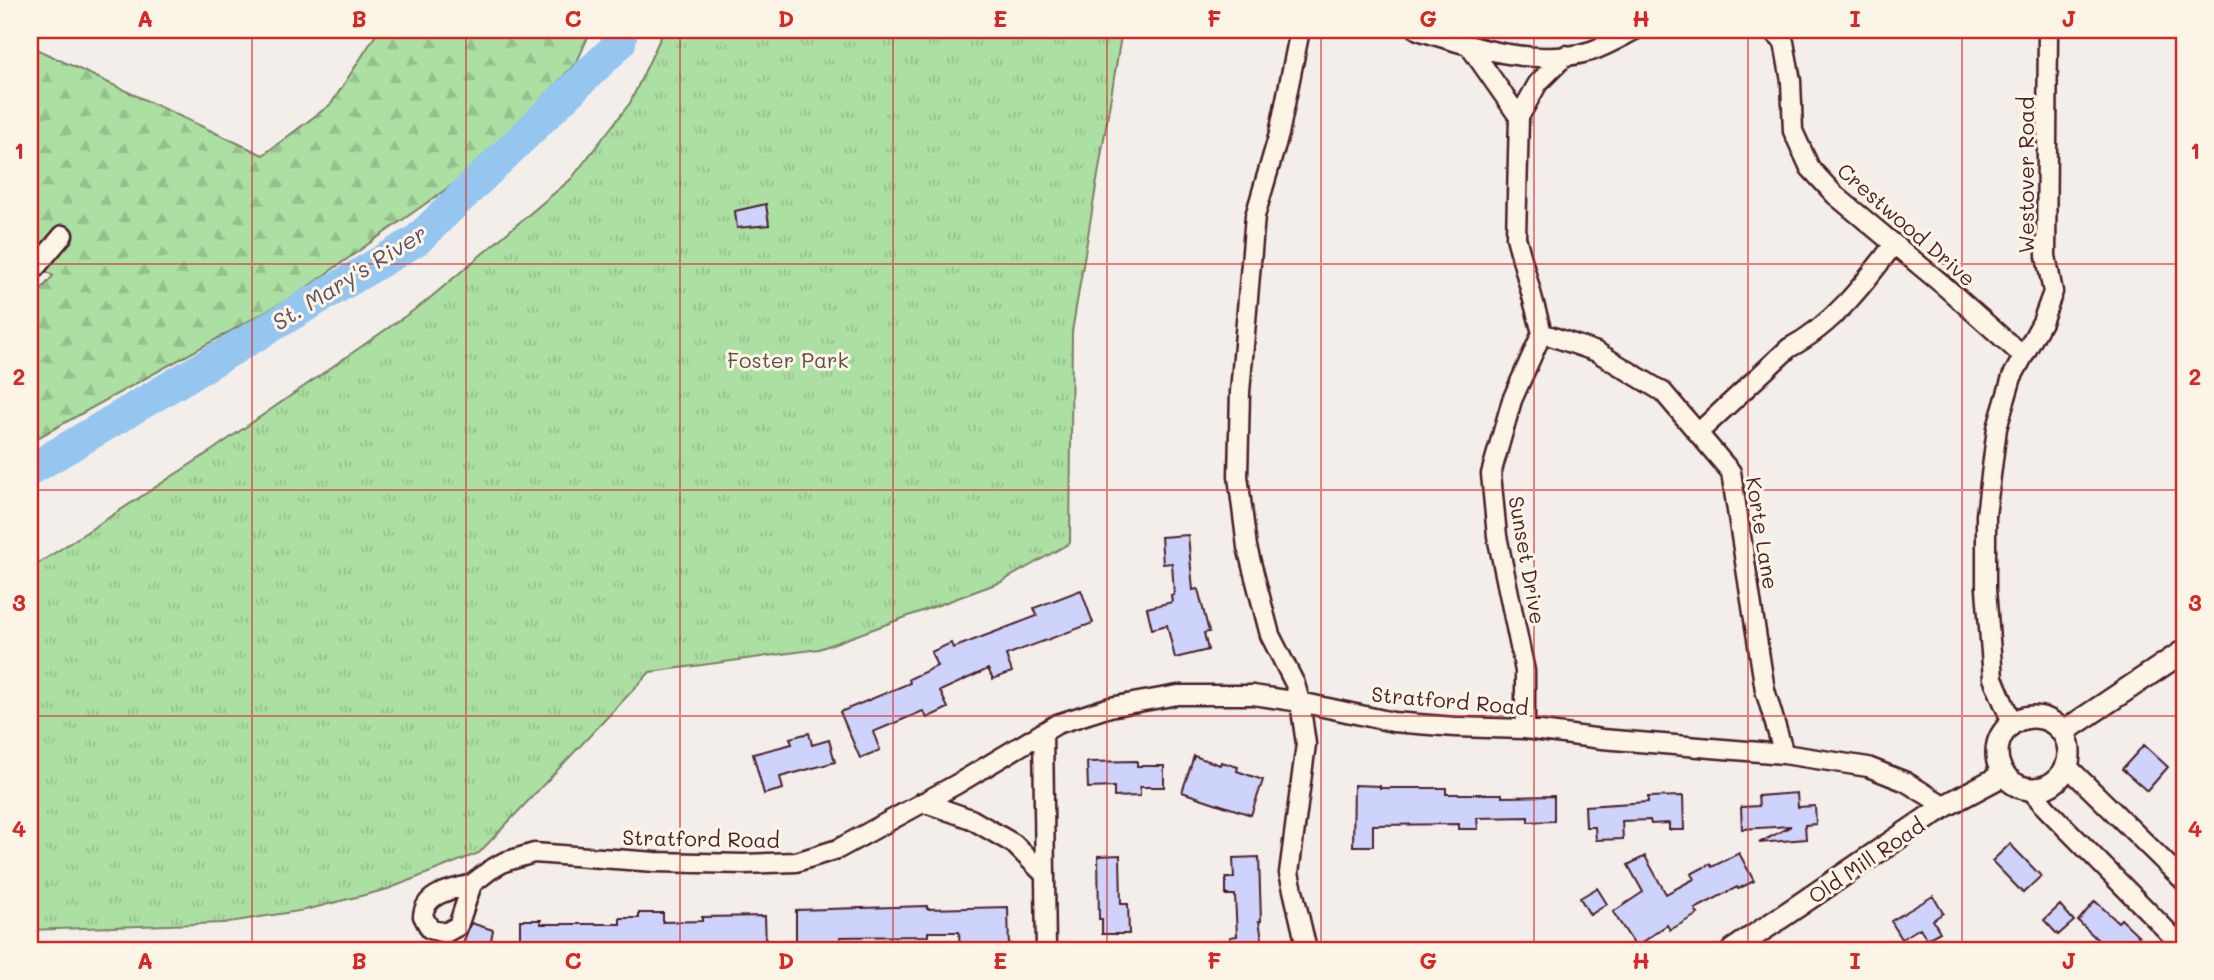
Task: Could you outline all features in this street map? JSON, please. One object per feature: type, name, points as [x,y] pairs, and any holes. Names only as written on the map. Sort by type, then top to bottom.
[{"type":"main road","points":[[2063,732],[2184,652]]},
{"type":"main road","points":[[2039,717],[2053,722],[2063,732],[2070,755],[2062,776],[2053,784],[2031,790],[2011,783],[2003,775],[1996,753],[1998,741],[2012,723],[2039,717]]},
{"type":"main road","name":"Old Mill Road","points":[[1733,950],[1945,806],[2003,775]]},
{"type":"street","points":[[1300,30],[1279,134],[1255,216],[1241,380],[1238,475],[1247,547],[1270,635],[1295,684],[1300,702],[1306,744],[1289,873],[1307,950]]},
{"type":"street","points":[[1418,30],[1470,47],[1538,58],[1591,51],[1635,30]]},
{"type":"street","name":"Crestwood Drive","points":[[1771,30],[1784,41],[1791,81],[1793,131],[1810,169],[1835,195],[2023,356]]},
{"type":"street","name":"Westover Road","points":[[2012,723],[1993,678],[1986,589],[1986,515],[1997,428],[2012,377],[2042,322],[2053,292],[2046,256],[2048,30]]},
{"type":"street","points":[[1470,47],[1519,117]]},
{"type":"street","points":[[1542,333],[1516,237],[1519,117],[1538,83],[1566,55]]},
{"type":"street","points":[[30,274],[63,235]]},
{"type":"street","points":[[1699,432],[1789,348],[1805,340],[1841,308],[1864,285],[1894,244]]},
{"type":"street","name":"Korte Lane","points":[[1542,333],[1597,352],[1662,392],[1731,472],[1765,690],[1784,754]]},
{"type":"street","name":"Sunset Drive","points":[[1525,729],[1525,671],[1497,536],[1491,474],[1512,400],[1542,333]]},
{"type":"street","name":"Stratford Road","points":[[472,884],[504,862],[534,853],[655,862],[796,862],[838,849],[1057,724],[1110,707],[1178,695],[1253,695],[1393,722],[1525,729],[1602,739],[1784,754],[1868,767],[1906,782],[1945,806]]},
{"type":"street","points":[[1043,733],[1046,950]]},
{"type":"street","points":[[2067,766],[2184,881]]},
{"type":"street","points":[[2031,790],[2184,948]]},
{"type":"street","points":[[923,802],[971,819],[1014,844],[1045,875]]},
{"type":"green space","points":[[379,30],[591,30],[577,62],[479,166],[296,295],[30,442],[30,302],[53,276],[30,260],[30,46],[263,155],[331,104]]},
{"type":"green space","name":"Foster Park","points":[[664,30],[1122,30],[1072,332],[1070,543],[1001,582],[819,649],[650,672],[479,853],[388,889],[305,910],[223,923],[30,930],[30,569],[214,449],[424,303],[571,179],[630,103]]},
{"type":"building","points":[[766,204],[769,225],[737,228],[735,211]]},
{"type":"building","points":[[1188,535],[1193,590],[1198,589],[1209,632],[1204,633],[1208,650],[1175,658],[1167,625],[1152,629],[1147,608],[1172,602],[1171,595],[1174,595],[1172,563],[1163,564],[1161,537]]},
{"type":"building","points":[[1081,590],[1093,623],[1006,655],[1012,672],[993,679],[988,669],[940,691],[948,708],[927,718],[923,711],[873,732],[880,750],[860,758],[840,712],[910,683],[909,679],[937,666],[931,652],[951,643],[953,648],[1037,616],[1034,608]]},
{"type":"building","points":[[809,733],[812,745],[829,740],[835,762],[780,777],[783,789],[764,794],[753,754],[792,744],[790,738]]},
{"type":"building","points":[[2144,745],[2168,767],[2147,791],[2122,769]]},
{"type":"building","points":[[1194,756],[1220,765],[1221,762],[1238,767],[1237,771],[1263,780],[1251,815],[1182,792]]},
{"type":"building","points":[[1137,761],[1137,766],[1164,766],[1164,787],[1140,787],[1140,796],[1114,797],[1114,787],[1088,788],[1087,762]]},
{"type":"building","points":[[1354,785],[1380,788],[1446,788],[1446,794],[1554,796],[1554,821],[1528,822],[1528,817],[1477,818],[1478,829],[1459,829],[1459,824],[1373,825],[1373,846],[1353,846]]},
{"type":"building","points":[[1797,793],[1798,807],[1815,806],[1816,824],[1805,825],[1806,839],[1759,843],[1791,826],[1742,829],[1741,807],[1759,806],[1758,796]]},
{"type":"building","points":[[1683,796],[1684,830],[1669,830],[1669,823],[1651,824],[1650,820],[1622,821],[1623,839],[1596,840],[1595,827],[1586,827],[1585,806],[1648,802],[1648,797]]},
{"type":"building","points":[[2010,844],[2041,876],[2023,893],[1992,861]]},
{"type":"building","points":[[1739,853],[1754,881],[1695,909],[1698,914],[1670,930],[1667,925],[1636,947],[1613,912],[1643,892],[1628,865],[1645,856],[1666,894],[1694,879],[1691,874]]},
{"type":"building","points":[[1120,855],[1121,904],[1128,904],[1129,934],[1102,934],[1102,919],[1099,919],[1098,856]]},
{"type":"building","points":[[1259,857],[1259,921],[1264,950],[1232,950],[1230,937],[1237,936],[1235,895],[1226,895],[1226,878],[1234,878],[1233,858]]},
{"type":"building","points":[[1597,888],[1607,904],[1590,915],[1580,898]]},
{"type":"building","points":[[1933,896],[1943,913],[1933,920],[1940,932],[1927,939],[1920,928],[1902,939],[1891,921]]},
{"type":"building","points":[[2095,901],[2118,922],[2121,919],[2139,936],[2136,940],[2147,950],[2109,950],[2100,942],[2078,921]]},
{"type":"building","points":[[2060,905],[2074,921],[2058,935],[2044,920]]},
{"type":"building","points":[[927,906],[927,909],[1008,907],[1009,950],[960,950],[959,932],[928,932],[928,936],[840,937],[840,950],[796,950],[796,910]]},
{"type":"building","points":[[639,913],[663,913],[663,922],[702,921],[702,917],[765,916],[766,946],[722,946],[722,950],[520,950],[520,920],[541,920],[541,924],[620,924],[620,918],[639,918]]},
{"type":"building","points":[[471,923],[493,930],[489,950],[460,950]]},
{"type":"waterway","name":"St. Mary's River","points":[[30,470],[417,240],[620,43],[622,30]]}]
